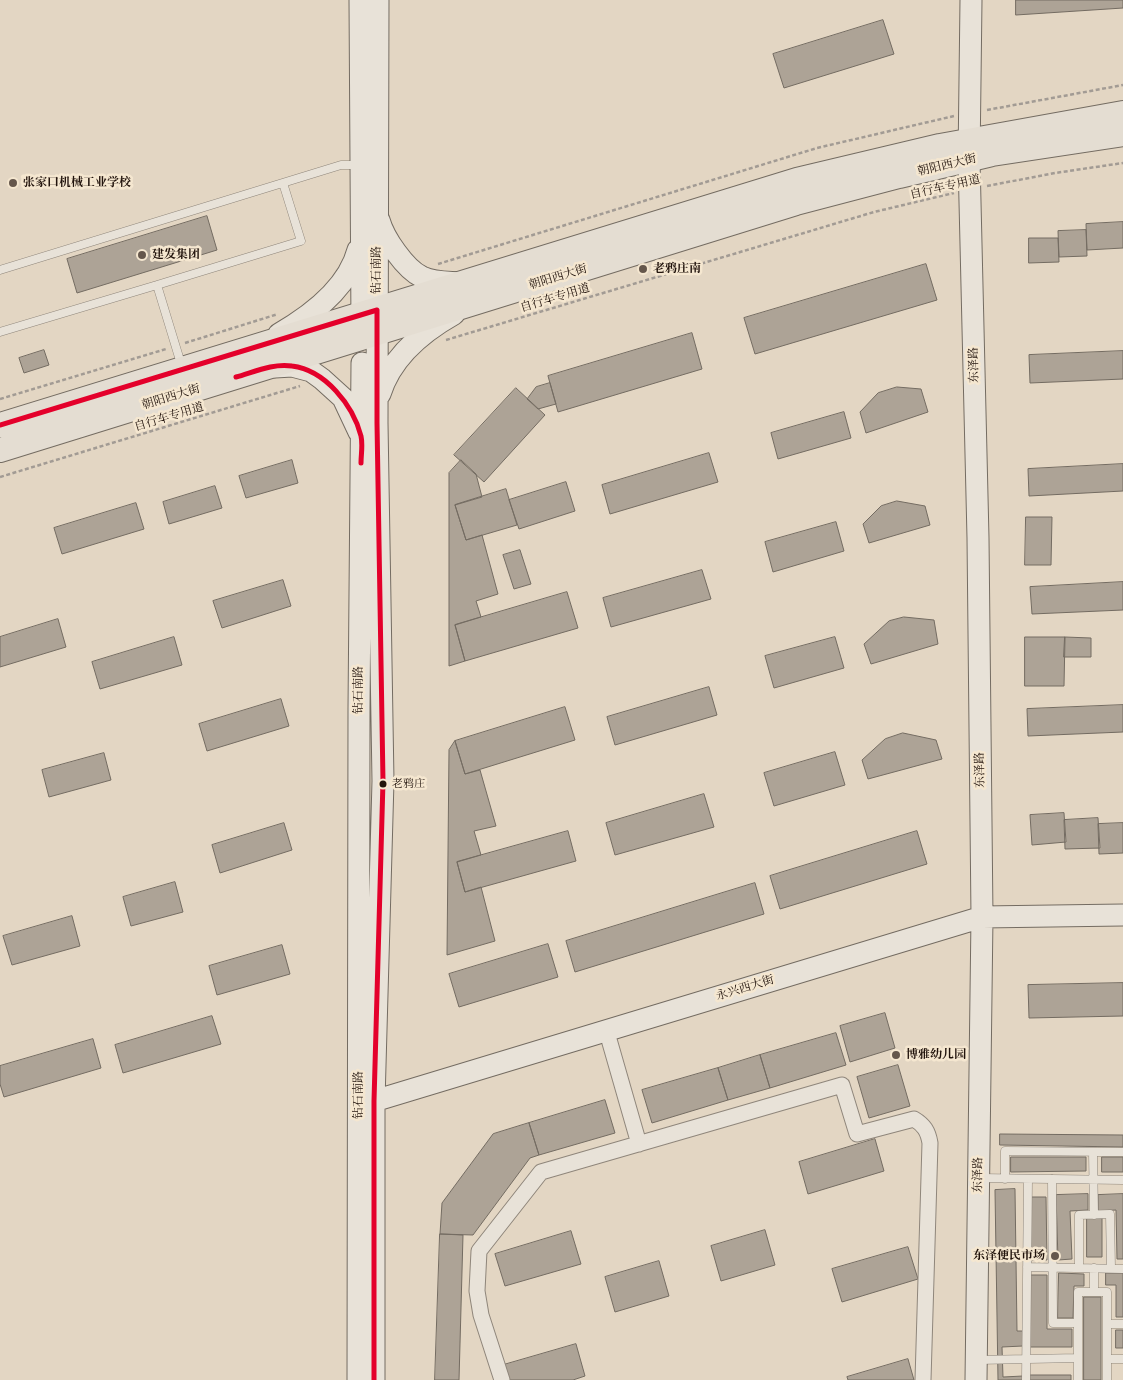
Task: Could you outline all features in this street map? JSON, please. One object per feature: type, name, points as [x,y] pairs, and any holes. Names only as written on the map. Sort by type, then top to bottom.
[{"type":"main road","name":"钻石南路","points":[[360,0],[362,235],[370,312]]},
{"type":"main road","name":"钻石南路","points":[[358,1380],[361,437],[377,212],[378,0]]},
{"type":"main road","name":"东泽路","points":[[971,0],[969,150],[978,538],[982,917],[976,1370]]},
{"type":"main road","name":"朝阳西大街","points":[[0,450],[369,336],[465,294],[797,180],[969,150],[1123,113]]},
{"type":"main road","name":"朝阳西大街","points":[[969,150],[992,154],[1123,134]]},
{"type":"main road","points":[[377,212],[382,230],[388,240],[398,255],[415,272],[421,277],[441,282],[465,294],[436,324],[402,354],[384,380],[377,404]]},
{"type":"main road","points":[[256,347],[305,318],[341,284],[351,271],[362,235]]},
{"type":"main road","name":"朝阳西大街","points":[[0,425],[370,312],[465,294]]},
{"type":"main road","name":"钻石南路","points":[[369,336],[377,404],[383,781],[374,1101],[374,1380]]},
{"type":"main road","points":[[265,369],[292,366],[311,371],[343,398],[361,437]]},
{"type":"main road","name":"永兴西大街","points":[[374,1101],[606,1029],[982,917],[1123,915]]},
{"type":"street","points":[[606,1029],[639,1144]]},
{"type":"street","points":[[502,1380],[481,1315],[477,1291],[479,1251],[541,1172],[842,1086],[857,1134],[914,1119],[923,1125],[928,1134],[930,1143],[923,1380]]},
{"type":"lane","points":[[0,270],[341,165],[361,166]]},
{"type":"lane","points":[[0,332],[301,241],[283,182]]},
{"type":"lane","points":[[156,285],[183,369]]},
{"type":"lane","points":[[1005,1179],[1006,1151],[1123,1152]]},
{"type":"lane","points":[[1093,1152],[1094,1215]]},
{"type":"lane","points":[[978,1178],[1123,1180]]},
{"type":"lane","points":[[1026,1380],[1028,1179]]},
{"type":"lane","points":[[1052,1180],[1053,1323],[1078,1323]]},
{"type":"lane","points":[[1079,1268],[1079,1215],[1110,1214],[1111,1268]]},
{"type":"lane","points":[[1027,1267],[1123,1268]]},
{"type":"lane","points":[[1094,1268],[1094,1292]]},
{"type":"lane","points":[[1078,1380],[1078,1292],[1107,1292],[1106,1380]]},
{"type":"lane","points":[[1107,1324],[1123,1324]]},
{"type":"lane","points":[[976,1370],[1027,1359],[1078,1358]]},
{"type":"lane","points":[[1107,1359],[1123,1359]]},
{"type":"path","points":[[415,272],[816,148],[970,113],[1123,85]]},
{"type":"path","name":"自行车专用道","points":[[439,343],[874,212],[1055,173],[1123,163]]},
{"type":"path","points":[[0,399],[283,312]]},
{"type":"path","name":"自行车专用道","points":[[0,478],[322,379]]},
{"type":"building","points":[[1016,0],[1123,0],[1123,8],[1016,15]]},
{"type":"building","points":[[883,20],[894,54],[784,88],[773,54]]},
{"type":"building","name":"建发集团","points":[[207,216],[217,250],[77,293],[67,259]]},
{"type":"building","points":[[1123,222],[1123,248],[1087,250],[1086,224]]},
{"type":"building","points":[[1086,230],[1087,256],[1059,257],[1058,231]]},
{"type":"building","points":[[1029,238],[1058,238],[1059,262],[1029,263]]},
{"type":"building","points":[[926,264],[937,300],[755,354],[744,318]]},
{"type":"building","points":[[692,333],[702,369],[558,412],[548,376]]},
{"type":"building","points":[[44,350],[49,365],[24,373],[19,358]]},
{"type":"building","points":[[1123,351],[1123,379],[1030,383],[1029,355]]},
{"type":"building","points":[[550,383],[556,404],[538,409],[527,399],[536,387]]},
{"type":"building","points":[[897,387],[921,389],[928,412],[866,433],[860,412],[878,393]]},
{"type":"building","points":[[516,388],[545,415],[484,482],[454,455]]},
{"type":"building","points":[[844,412],[851,438],[778,459],[771,433]]},
{"type":"building","points":[[709,453],[718,482],[610,514],[602,485]]},
{"type":"building","points":[[292,460],[298,483],[246,498],[239,476]]},
{"type":"building","points":[[461,460],[476,474],[482,497],[455,505],[466,540],[482,535],[498,594],[476,601],[481,617],[455,625],[465,661],[449,666],[449,473]]},
{"type":"building","points":[[1123,464],[1123,491],[1029,496],[1028,469]]},
{"type":"building","points":[[566,482],[575,511],[519,529],[509,500]]},
{"type":"building","points":[[215,486],[222,508],[169,524],[163,502]]},
{"type":"building","points":[[506,489],[517,525],[466,540],[455,505]]},
{"type":"building","points":[[897,501],[925,506],[930,525],[869,543],[863,524],[881,506]]},
{"type":"building","points":[[136,503],[144,529],[62,554],[54,528]]},
{"type":"building","points":[[1026,517],[1052,517],[1051,565],[1025,565]]},
{"type":"building","points":[[836,522],[844,551],[773,572],[765,542]]},
{"type":"building","points":[[520,550],[531,584],[514,589],[503,555]]},
{"type":"building","points":[[702,570],[711,599],[611,627],[603,598]]},
{"type":"building","points":[[283,580],[291,606],[222,628],[213,601]]},
{"type":"building","points":[[1123,582],[1123,610],[1032,614],[1030,587]]},
{"type":"building","points":[[567,592],[578,628],[465,661],[455,625]]},
{"type":"building","points":[[904,617],[934,620],[938,644],[871,664],[864,644],[889,621]]},
{"type":"building","points":[[58,619],[66,647],[0,667],[0,637]]},
{"type":"building","points":[[174,637],[182,665],[100,689],[92,662]]},
{"type":"building","points":[[835,637],[844,668],[774,688],[765,656]]},
{"type":"building","points":[[1025,637],[1065,637],[1064,686],[1025,686]]},
{"type":"building","points":[[1065,637],[1091,638],[1091,657],[1064,657]]},
{"type":"building","points":[[709,687],[717,715],[615,745],[607,717]]},
{"type":"building","points":[[281,699],[289,726],[207,751],[199,724]]},
{"type":"building","points":[[1123,705],[1123,732],[1028,736],[1027,709]]},
{"type":"building","points":[[565,707],[575,740],[465,774],[455,741]]},
{"type":"building","points":[[903,733],[936,740],[942,759],[868,779],[862,760],[885,739]]},
{"type":"building","points":[[455,741],[465,774],[480,770],[496,826],[474,831],[481,855],[457,862],[465,892],[481,887],[495,941],[447,955],[449,750]]},
{"type":"building","points":[[835,752],[845,785],[774,806],[764,773]]},
{"type":"building","points":[[104,753],[111,780],[49,797],[42,770]]},
{"type":"building","points":[[704,794],[714,827],[615,855],[606,823]]},
{"type":"building","points":[[1064,813],[1066,842],[1032,845],[1030,815]]},
{"type":"building","points":[[1098,818],[1100,848],[1065,849],[1064,820]]},
{"type":"building","points":[[284,823],[292,850],[220,873],[212,845]]},
{"type":"building","points":[[1123,823],[1123,853],[1099,854],[1098,824]]},
{"type":"building","points":[[568,831],[576,861],[465,892],[457,862]]},
{"type":"building","points":[[917,831],[927,864],[780,909],[770,876]]},
{"type":"building","points":[[175,882],[183,912],[131,926],[123,897]]},
{"type":"building","points":[[755,883],[764,914],[575,972],[566,941]]},
{"type":"building","points":[[72,916],[80,946],[12,965],[3,936]]},
{"type":"building","points":[[548,944],[558,977],[459,1007],[449,974]]},
{"type":"building","points":[[282,945],[290,974],[217,995],[209,966]]},
{"type":"building","points":[[1123,983],[1123,1016],[1029,1018],[1028,985]]},
{"type":"building","points":[[885,1013],[895,1048],[850,1062],[840,1026]]},
{"type":"building","points":[[212,1016],[221,1044],[123,1073],[115,1045]]},
{"type":"building","points":[[836,1033],[846,1065],[770,1088],[760,1055]]},
{"type":"building","points":[[93,1039],[101,1068],[4,1097],[0,1084],[0,1066]]},
{"type":"building","points":[[760,1055],[770,1088],[728,1100],[718,1068]]},
{"type":"building","points":[[898,1065],[910,1106],[869,1118],[857,1077]]},
{"type":"building","points":[[718,1068],[728,1100],[652,1123],[642,1090]]},
{"type":"building","points":[[605,1100],[615,1133],[539,1155],[529,1123]]},
{"type":"building","points":[[529,1123],[539,1155],[530,1158],[473,1235],[440,1234],[442,1203],[493,1134]]},
{"type":"building","points":[[1000,1134],[1123,1135],[1123,1147],[1000,1145]]},
{"type":"building","points":[[875,1139],[884,1171],[808,1194],[799,1162]]},
{"type":"building","points":[[1011,1157],[1086,1157],[1086,1171],[1011,1172]]},
{"type":"building","points":[[1102,1157],[1123,1157],[1123,1172],[1102,1172]]},
{"type":"building","points":[[1015,1189],[1017,1331],[1023,1331],[1023,1346],[1002,1347],[1003,1377],[1023,1376],[1023,1380],[998,1380],[995,1190]]},
{"type":"building","points":[[1088,1194],[1088,1210],[1070,1211],[1072,1259],[1058,1260],[1056,1195]]},
{"type":"building","points":[[1123,1194],[1123,1259],[1117,1259],[1116,1210],[1098,1211],[1098,1195]]},
{"type":"building","points":[[1031,1197],[1046,1197],[1047,1260],[1032,1260]]},
{"type":"building","points":[[1087,1218],[1102,1218],[1102,1257],[1087,1257]]},
{"type":"building","points":[[765,1230],[775,1265],[721,1281],[711,1246]]},
{"type":"building","points":[[571,1231],[581,1264],[505,1286],[495,1254]]},
{"type":"building","points":[[440,1234],[463,1235],[459,1380],[435,1380]]},
{"type":"building","points":[[908,1247],[918,1279],[842,1302],[832,1269]]},
{"type":"building","points":[[659,1261],[669,1296],[615,1312],[605,1277]]},
{"type":"building","points":[[1059,1273],[1084,1274],[1084,1286],[1074,1286],[1073,1318],[1058,1318]]},
{"type":"building","points":[[1106,1273],[1123,1273],[1123,1317],[1116,1317],[1116,1285],[1106,1285]]},
{"type":"building","points":[[1030,1275],[1047,1275],[1047,1329],[1072,1329],[1072,1347],[1029,1347]]},
{"type":"building","points":[[1084,1297],[1101,1297],[1101,1380],[1084,1380]]},
{"type":"building","points":[[1116,1330],[1123,1330],[1123,1348],[1116,1348]]},
{"type":"building","points":[[576,1344],[585,1376],[573,1380],[504,1380],[500,1366]]},
{"type":"building","points":[[908,1359],[914,1380],[848,1380],[847,1377]]},
{"type":"building","points":[[1029,1375],[1071,1375],[1071,1380],[1029,1380]]},
{"type":"transit line","points":[[0,425],[377,310],[383,781],[374,1101],[374,1380]]},
{"type":"transit line","points":[[236,377],[264,368],[285,365],[316,374],[336,391],[357,424],[361,436],[361,463]]},
{"type":"place","name":"张家口机械工业学校","points":[[13,183]]},
{"type":"place","name":"建发集团","points":[[142,255]]},
{"type":"place","name":"老鸦庄南","points":[[643,269]]},
{"type":"place","name":"老鸦庄","points":[[383,784]]},
{"type":"place","name":"博雅幼儿园","points":[[896,1055]]},
{"type":"place","name":"东泽便民市场","points":[[1055,1256]]}]
